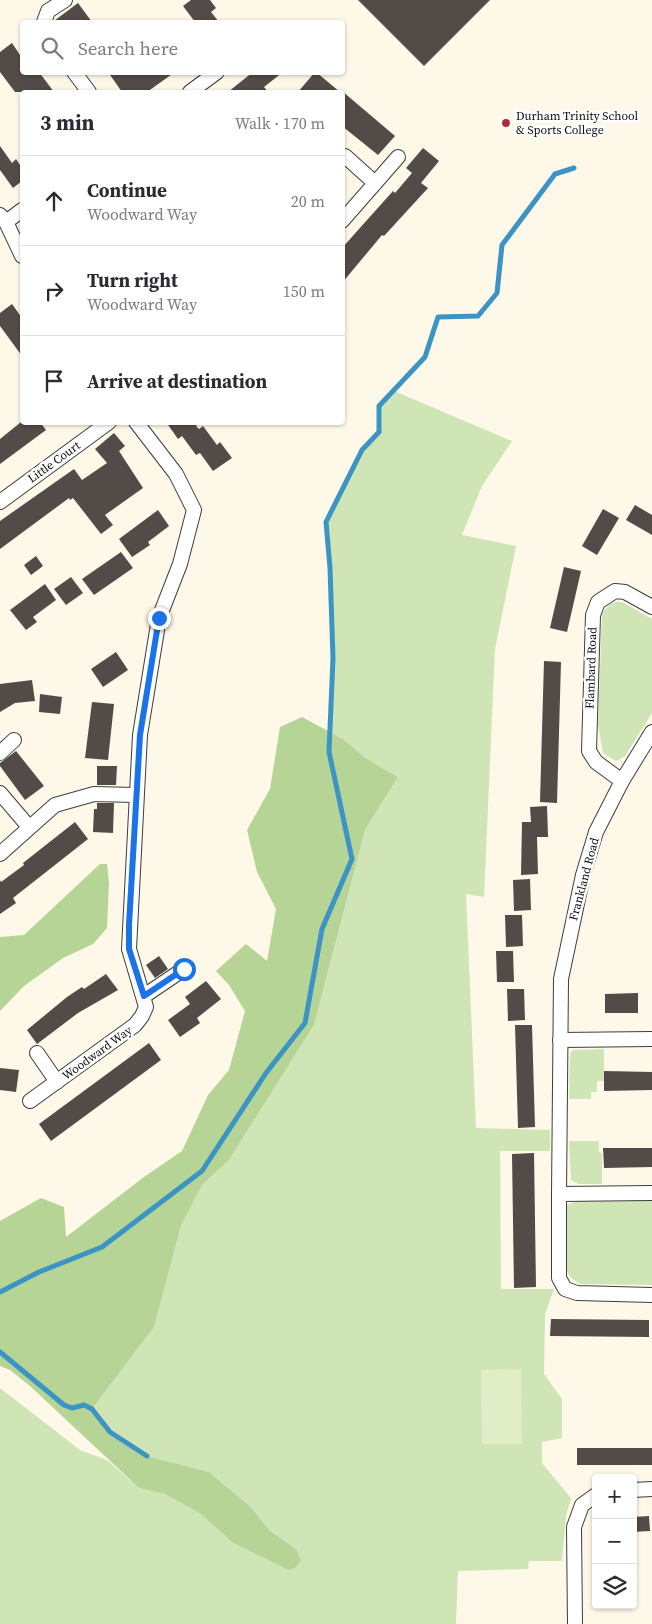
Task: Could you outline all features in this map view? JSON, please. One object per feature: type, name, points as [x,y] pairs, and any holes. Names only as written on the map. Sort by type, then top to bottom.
[{"type":"street","points":[[45,20],[48,11],[64,0]]},
{"type":"street","points":[[76,75],[88,90]]},
{"type":"street","points":[[193,90],[213,75]]},
{"type":"street","points":[[345,156],[375,183]]},
{"type":"street","points":[[345,218],[398,157]]},
{"type":"street","points":[[20,211],[3,219],[20,252]]},
{"type":"street","name":"Little Court","points":[[0,502],[105,425]]},
{"type":"street","name":"Woodward Way","points":[[30,1101],[135,1025],[146,1007],[129,949],[140,735],[159,618],[180,564],[194,510],[176,474],[138,425]]},
{"type":"street","name":"Flambard Road","points":[[622,781],[596,762],[589,751],[593,615],[598,602],[615,591],[625,592],[652,607]]},
{"type":"street","name":"Frankland Road","points":[[652,732],[622,781],[596,832],[583,875],[561,979],[559,1194],[559,1278],[565,1289],[577,1293],[652,1294]]},
{"type":"street","points":[[0,753],[14,740]]},
{"type":"street","points":[[0,793],[29,828]]},
{"type":"street","points":[[0,854],[55,805],[94,794],[136,795]]},
{"type":"street","points":[[144,996],[184,969]]},
{"type":"street","points":[[560,1040],[652,1039]]},
{"type":"street","name":"Woodward Way","points":[[36,1053],[57,1082]]},
{"type":"street","points":[[559,1194],[652,1193]]},
{"type":"street","points":[[637,1490],[652,1490]]},
{"type":"street","points":[[575,1624],[574,1527],[582,1505],[592,1497]]},
{"type":"green space","points":[[394,391],[512,441],[482,486],[462,535],[516,546],[495,649],[484,897],[466,894],[476,1128],[550,1130],[550,1151],[500,1151],[501,1289],[554,1289],[545,1314],[544,1374],[562,1399],[562,1438],[542,1442],[542,1463],[571,1498],[566,1516],[562,1561],[529,1561],[528,1569],[458,1571],[456,1624],[0,1624],[0,1388],[80,1450],[107,1460],[139,1488],[165,1494],[201,1514],[233,1543],[288,1570],[296,1549],[269,1530],[252,1508],[209,1472],[147,1456],[110,1432],[92,1409],[154,1327],[181,1226],[202,1185],[229,1160],[314,1025],[365,830],[398,777],[367,759],[343,739],[330,732],[333,658],[330,568],[326,522],[362,450],[379,432],[379,406]]},
{"type":"green space","points":[[615,602],[622,602],[652,619],[652,713],[625,756],[616,761],[603,753],[598,725],[602,614],[608,606]]},
{"type":"green space","points":[[302,717],[343,739],[367,759],[398,777],[365,830],[314,1025],[229,1160],[202,1185],[181,1226],[154,1327],[92,1409],[110,1432],[147,1456],[209,1472],[252,1508],[269,1530],[296,1549],[301,1560],[295,1568],[288,1570],[233,1543],[201,1514],[165,1494],[139,1488],[30,1386],[10,1370],[0,1366],[0,1221],[41,1198],[64,1207],[66,1237],[144,1177],[182,1151],[208,1095],[229,1070],[245,1011],[229,985],[216,971],[246,944],[267,961],[276,909],[257,872],[247,830],[270,789],[280,727]]},
{"type":"green space","points":[[100,864],[107,864],[109,883],[107,928],[93,944],[63,958],[24,986],[0,1011],[0,937],[24,935]]},
{"type":"green space","points":[[604,1049],[604,1081],[597,1081],[597,1092],[591,1092],[591,1099],[569,1099],[570,1054],[573,1050]]},
{"type":"green space","points":[[569,1141],[599,1141],[599,1152],[602,1153],[602,1184],[579,1184],[571,1180]]},
{"type":"green space","points":[[577,1201],[652,1201],[652,1285],[580,1284],[570,1277],[564,1266],[564,1206]]},
{"type":"green space","points":[[521,1369],[522,1444],[482,1444],[481,1370]]},
{"type":"building","points":[[191,0],[210,0],[216,8],[211,12],[217,20],[194,20],[183,6]]},
{"type":"building","points":[[358,0],[490,0],[424,66]]},
{"type":"building","points":[[78,3],[91,20],[55,20]]},
{"type":"building","points":[[12,43],[20,55],[20,75],[41,75],[52,90],[20,90],[20,92],[15,92],[0,72],[0,52]]},
{"type":"building","points":[[110,75],[171,75],[150,90],[121,90]]},
{"type":"building","points":[[249,75],[279,75],[264,87],[266,90],[230,90]]},
{"type":"building","points":[[312,75],[320,75],[338,90],[300,90]]},
{"type":"building","points":[[345,94],[395,136],[378,155],[345,128]]},
{"type":"building","points":[[0,146],[12,163],[16,159],[20,165],[20,183],[13,188],[0,170]]},
{"type":"building","points":[[423,148],[439,161],[421,183],[428,188],[384,236],[382,235],[345,279],[345,245],[393,191],[395,193],[412,173],[406,168]]},
{"type":"building","points":[[12,304],[20,315],[20,353],[0,326],[0,313]]},
{"type":"building","points":[[20,423],[20,425],[42,425],[46,430],[0,464],[0,439]]},
{"type":"building","points":[[168,425],[197,425],[196,426],[199,429],[203,426],[217,445],[220,442],[232,458],[213,471],[200,453],[196,455],[182,436],[178,439]]},
{"type":"building","points":[[114,433],[125,446],[119,451],[143,488],[105,515],[113,525],[101,534],[73,498],[70,500],[69,498],[0,549],[0,521],[74,469],[82,480],[107,463],[95,449]]},
{"type":"building","points":[[635,505],[652,515],[652,535],[626,520]]},
{"type":"building","points":[[603,509],[619,518],[597,555],[582,546]]},
{"type":"building","points":[[158,510],[169,526],[148,542],[150,545],[132,557],[119,539]]},
{"type":"building","points":[[121,552],[133,568],[94,595],[82,579]]},
{"type":"building","points":[[36,556],[43,566],[31,575],[24,565]]},
{"type":"building","points":[[564,567],[581,571],[567,632],[550,628]]},
{"type":"building","points":[[71,577],[83,593],[66,605],[54,589]]},
{"type":"building","points":[[45,584],[56,600],[33,617],[37,622],[26,630],[10,610]]},
{"type":"building","points":[[116,652],[128,670],[103,687],[91,669]]},
{"type":"building","points":[[544,661],[561,662],[557,803],[540,802]]},
{"type":"building","points":[[32,680],[35,701],[15,703],[0,712],[0,684]]},
{"type":"building","points":[[40,694],[62,697],[60,714],[39,712]]},
{"type":"building","points":[[92,702],[114,704],[108,760],[85,758]]},
{"type":"building","points":[[16,751],[44,786],[25,800],[0,766],[0,763]]},
{"type":"building","points":[[97,766],[117,766],[116,785],[97,785]]},
{"type":"building","points":[[97,803],[114,803],[113,833],[93,832],[94,809],[97,809]]},
{"type":"building","points":[[547,806],[548,837],[537,837],[538,874],[521,875],[522,822],[531,822],[530,807]]},
{"type":"building","points":[[75,822],[88,839],[13,898],[16,903],[0,914],[0,880],[1,882],[24,865],[23,863]]},
{"type":"building","points":[[530,879],[531,910],[514,911],[513,880]]},
{"type":"building","points":[[505,915],[522,915],[523,946],[506,947]]},
{"type":"building","points":[[496,951],[513,951],[514,982],[497,982]]},
{"type":"building","points":[[159,956],[168,969],[155,978],[146,965]]},
{"type":"building","points":[[106,974],[118,990],[78,1013],[37,1044],[27,1030],[67,997],[82,987],[84,989]]},
{"type":"building","points":[[206,981],[221,999],[197,1018],[200,1023],[180,1037],[168,1020],[190,1004],[185,997]]},
{"type":"building","points":[[507,989],[524,989],[525,1020],[508,1021]]},
{"type":"building","points":[[638,993],[638,1013],[605,1013],[605,994]]},
{"type":"building","points":[[515,1025],[532,1025],[535,1127],[518,1128]]},
{"type":"building","points":[[149,1043],[161,1060],[51,1141],[39,1124]]},
{"type":"building","points":[[0,1068],[19,1070],[16,1092],[0,1090]]},
{"type":"building","points":[[604,1071],[652,1072],[652,1090],[604,1091]]},
{"type":"building","points":[[603,1148],[652,1148],[652,1167],[604,1168]]},
{"type":"building","points":[[534,1153],[536,1287],[514,1288],[512,1154]]},
{"type":"building","points":[[551,1319],[649,1320],[649,1337],[550,1336]]},
{"type":"building","points":[[577,1448],[652,1448],[652,1465],[577,1465]]},
{"type":"building","points":[[649,1516],[650,1531],[637,1532],[637,1517]]},
{"type":"waterway","points":[[0,1292],[39,1272],[102,1247],[202,1171],[266,1073],[305,1023],[322,929],[352,859],[329,752],[333,658],[330,568],[326,522],[362,450],[379,432],[379,406],[425,357],[438,317],[478,316],[497,293],[502,245],[555,174],[574,168]]},
{"type":"waterway","points":[[0,1352],[64,1405],[72,1408],[84,1405],[92,1409],[110,1432],[147,1456]]},
{"type":"place","name":"Durham Trinity School & Sports College","points":[[506,123]]},
{"type":"route","points":[[159,618],[140,735],[129,949],[144,996],[184,969]]}]
